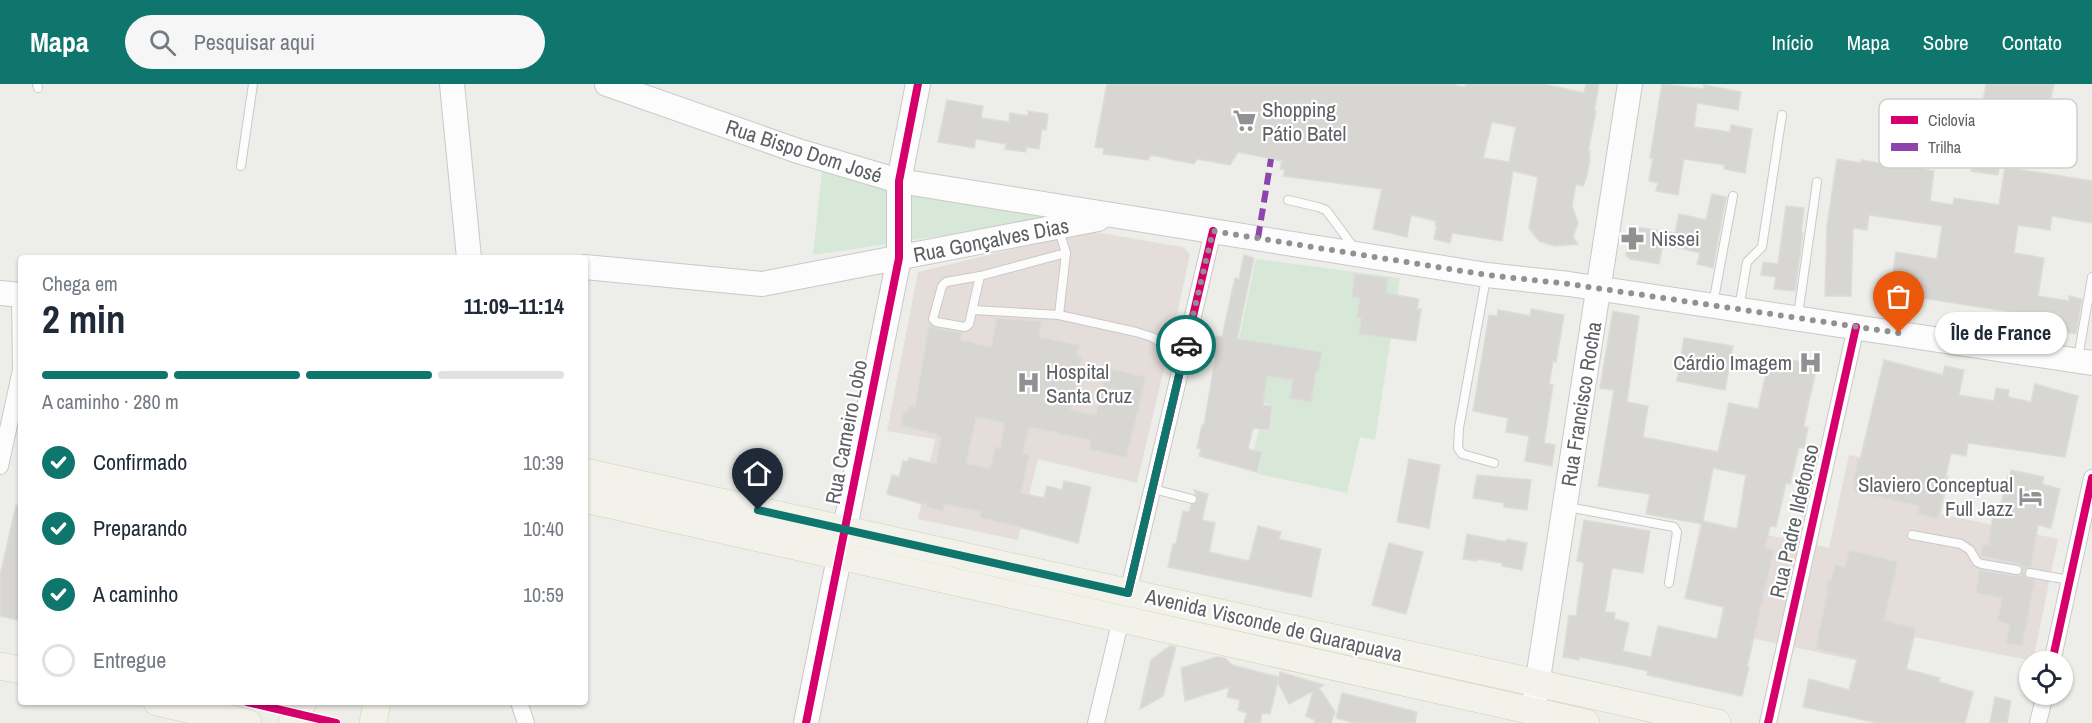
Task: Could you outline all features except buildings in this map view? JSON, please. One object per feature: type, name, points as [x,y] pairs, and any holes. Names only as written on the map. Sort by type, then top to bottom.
[{"type":"main road","points":[[452,84],[468,255]]},
{"type":"main road","name":"Rua Bispo Dom José","points":[[606,84],[798,151],[899,181],[1487,275],[1599,288],[2085,362]]},
{"type":"main road","name":"Rua Carneiro Lobo","points":[[806,723],[899,258],[899,181],[918,84]]},
{"type":"main road","name":"Rua Francisco Rocha","points":[[1532,717],[1630,84]]},
{"type":"main road","name":"Rua Gonçalves Dias","points":[[588,267],[762,284],[1112,215]]},
{"type":"main road","points":[[0,293],[18,295]]},
{"type":"main road","name":"Avenida Visconde de Guarapuava","points":[[588,473],[1537,684],[1648,714],[1717,723]]},
{"type":"main road","name":"Avenida Visconde de Guarapuava","points":[[588,500],[1121,619],[1532,717],[1586,723]]},
{"type":"main road","points":[[915,545],[951,582]]},
{"type":"main road","points":[[0,666],[18,669]]},
{"type":"main road","points":[[170,705],[248,723]]},
{"type":"main road","points":[[292,723],[301,705]]},
{"type":"main road","points":[[373,723],[376,705]]},
{"type":"street","points":[[1128,593],[1213,231]]},
{"type":"street","name":"Rua Padre Ildefonso","points":[[1768,723],[1856,327]]},
{"type":"street","points":[[0,466],[18,384]]},
{"type":"street","points":[[2054,651],[2092,478]]},
{"type":"street","points":[[1096,723],[1121,619]]},
{"type":"street","points":[[520,705],[526,723]]},
{"type":"street","points":[[2038,723],[2042,705]]},
{"type":"lane","points":[[241,166],[253,84]]},
{"type":"lane","points":[[1739,309],[1747,262],[1762,247],[1782,115]]},
{"type":"lane","points":[[1797,318],[1817,182]]},
{"type":"lane","points":[[1713,305],[1733,196]]},
{"type":"lane","points":[[1288,200],[1326,210],[1359,254]]},
{"type":"lane","points":[[1058,227],[1066,253],[1059,315]]},
{"type":"lane","points":[[980,276],[969,324],[964,327],[936,322],[933,319],[942,286],[946,282],[980,276],[1066,253]]},
{"type":"lane","points":[[1487,275],[1458,428],[1458,448],[1462,454],[1494,463]]},
{"type":"lane","points":[[2085,362],[2092,277]]},
{"type":"lane","points":[[974,310],[1059,315],[1152,337],[1184,356]]},
{"type":"lane","points":[[1153,489],[1192,499]]},
{"type":"lane","points":[[1564,506],[1674,527],[1677,532],[1669,584]]},
{"type":"lane","points":[[1912,535],[1961,544],[1970,550],[1977,562],[2018,570]]},
{"type":"lane","points":[[2030,573],[2069,579]]},
{"type":"shaded area","name":"Hospital Santa Cruz","points":[[1088,231],[1183,247],[1190,254],[1173,333],[1161,335],[1157,353],[1166,360],[1137,483],[1038,459],[1018,540],[918,519],[935,439],[887,431],[918,272]]},
{"type":"shaded area","points":[[1849,455],[1949,476],[1941,514],[2058,539],[2035,651],[2019,651],[2019,658],[1914,637],[1907,670],[1718,631],[1723,607],[1685,599],[1701,521],[1829,548]]},
{"type":"green space","points":[[822,171],[908,193],[1053,219],[813,255]]},
{"type":"green space","points":[[1256,259],[1400,278],[1375,440],[1360,437],[1347,493],[1258,474],[1263,452],[1254,449],[1259,430],[1270,431],[1273,405],[1264,403],[1267,376],[1264,375],[1269,343],[1239,339]]},
{"type":"marked path","points":[[1258,238],[1271,159]]},
{"type":"cycle path","points":[[806,723],[899,258],[899,181],[918,84]]},
{"type":"cycle path","points":[[1128,593],[1213,231]]},
{"type":"cycle path","points":[[1768,723],[1856,327]]},
{"type":"cycle path","points":[[2054,651],[2092,478]]},
{"type":"cycle path","points":[[260,705],[336,723]]},
{"type":"way so far","points":[[1186,345],[1213,231],[1487,275],[1569,284],[1899,333]]},
{"type":"place","name":"Shopping Pátio Batel","points":[[1244,121]]},
{"type":"place","name":"Nissei","points":[[1633,238]]},
{"type":"place","name":"Île de France","points":[[1899,333]]},
{"type":"place","name":"Cárdio Imagem","points":[[1810,362]]},
{"type":"place","name":"Hospital Santa Cruz","points":[[1028,383]]},
{"type":"place","name":"Slaviero Conceptual Full Jazz","points":[[2031,496]]},
{"type":"route","points":[[758,510],[1128,593],[1186,345]]}]
